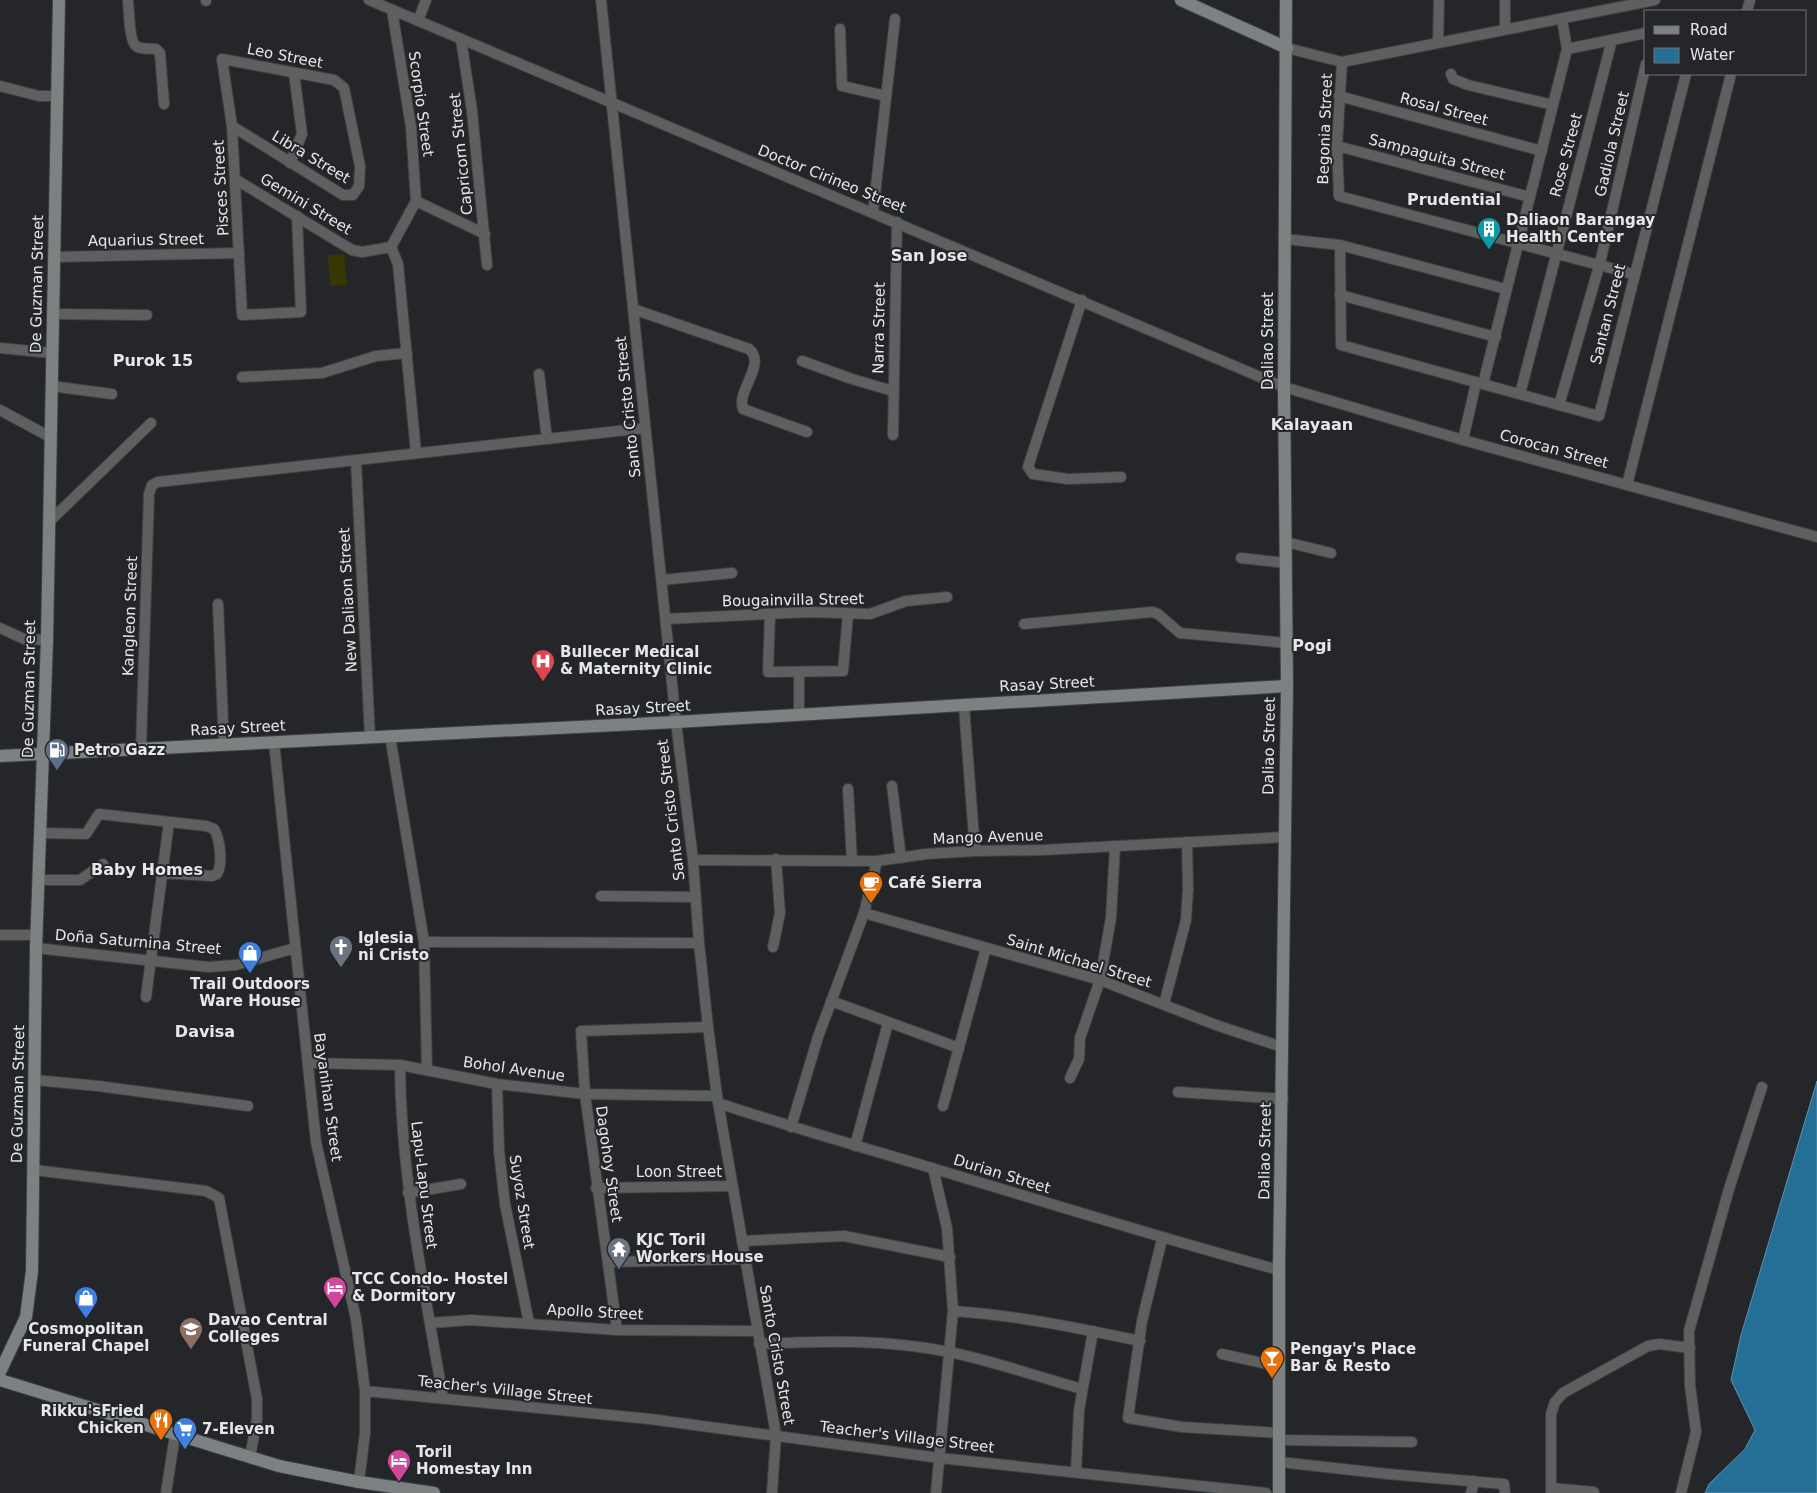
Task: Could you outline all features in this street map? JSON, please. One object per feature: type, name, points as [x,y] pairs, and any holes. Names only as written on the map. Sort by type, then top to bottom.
[{"type":"street","name":"De Guzman Street","points":[[0,1372],[21,1330],[30,1300],[34,1170],[36,948],[47,640],[59,0]]},
{"type":"street","points":[[128,0],[134,45],[140,48],[156,49],[160,53],[164,104]]},
{"type":"street","name":"Doctor Cirineo Street","points":[[369,0],[1284,387]]},
{"type":"street","points":[[418,21],[426,0]]},
{"type":"street","name":"Santo Cristo Street","points":[[601,0],[676,722],[693,860],[708,1027],[717,1100],[776,1435],[772,1493]]},
{"type":"street","points":[[1181,0],[1287,48],[1342,62],[1655,0]]},
{"type":"street","name":"Daliao Street","points":[[1279,1493],[1279,1270],[1283,1099],[1284,837],[1287,686],[1284,387],[1286,0]]},
{"type":"street","points":[[1438,42],[1439,0]]},
{"type":"street","points":[[1505,0],[1505,29]]},
{"type":"street","name":"Scorpio Street","points":[[392,10],[411,127],[416,201]]},
{"type":"street","points":[[873,212],[895,19]]},
{"type":"street","points":[[1463,440],[1496,337],[1506,289],[1567,49],[1562,19]]},
{"type":"street","points":[[840,29],[842,86],[886,96]]},
{"type":"street","points":[[1567,49],[1644,33]]},
{"type":"street","name":"Capricorn Street","points":[[460,40],[472,111],[487,265]]},
{"type":"street","name":"Rose Street","points":[[1520,394],[1612,40]]},
{"type":"street","name":"Leo Street","points":[[222,60],[334,80],[341,84]]},
{"type":"street","name":"Pisces Street","points":[[222,60],[232,126],[242,315],[301,312],[296,216]]},
{"type":"street","name":"Begonia Street","points":[[1342,62],[1337,146],[1339,196],[1518,243]]},
{"type":"street","points":[[290,163],[302,134],[294,73]]},
{"type":"street","name":"Gadiola Street","points":[[1559,405],[1600,263],[1644,73]]},
{"type":"street","points":[[1451,74],[1453,79],[1468,85],[1553,105]]},
{"type":"street","name":"Santan Street","points":[[1559,405],[1599,416],[1633,274],[1686,75]]},
{"type":"street","points":[[1627,485],[1731,75]]},
{"type":"street","name":"Libra Street","points":[[232,126],[343,195],[348,196],[357,191],[360,166],[346,92],[341,84]]},
{"type":"street","points":[[0,86],[39,96],[57,96]]},
{"type":"street","name":"Rosal Street","points":[[1339,96],[1542,151]]},
{"type":"street","name":"Sampaguita Street","points":[[1337,146],[1530,196]]},
{"type":"street","name":"Gemini Street","points":[[235,179],[357,251],[391,247]]},
{"type":"street","points":[[416,454],[398,264],[391,247],[416,201],[485,234]]},
{"type":"street","name":"Narra Street","points":[[893,435],[897,222]]},
{"type":"street","points":[[1285,239],[1340,245],[1506,289]]},
{"type":"street","points":[[1518,243],[1600,263],[1633,274]]},
{"type":"street","points":[[1340,245],[1341,345],[1559,405]]},
{"type":"street","name":"Aquarius Street","points":[[54,257],[239,253]]},
{"type":"street","points":[[1340,295],[1496,337]]},
{"type":"street","points":[[1082,300],[1028,467],[1033,474],[1068,479],[1121,477]]},
{"type":"street","points":[[633,310],[750,349],[754,355],[754,365],[742,402],[743,409],[807,432]]},
{"type":"street","points":[[53,314],[146,315]]},
{"type":"street","points":[[0,348],[52,353]]},
{"type":"street","points":[[242,377],[322,373],[376,356],[407,353]]},
{"type":"street","points":[[802,360],[852,379],[893,391]]},
{"type":"street","points":[[539,374],[547,439]]},
{"type":"street","points":[[52,386],[112,394]]},
{"type":"street","name":"Corocan Street","points":[[1284,387],[1463,440],[1817,537]]},
{"type":"street","points":[[0,410],[50,437]]},
{"type":"street","points":[[49,522],[151,424]]},
{"type":"street","points":[[356,461],[645,428]]},
{"type":"street","name":"Kangleon Street","points":[[141,748],[149,494],[152,485],[158,482],[219,474],[356,461]]},
{"type":"street","name":"New Daliaon Street","points":[[356,461],[370,737]]},
{"type":"street","points":[[1286,542],[1331,553]]},
{"type":"street","points":[[1241,558],[1286,563]]},
{"type":"street","points":[[662,580],[732,573]]},
{"type":"street","name":"Bougainvilla Street","points":[[666,619],[770,614],[870,614],[906,602],[947,597]]},
{"type":"street","points":[[218,604],[224,745]]},
{"type":"street","points":[[1024,624],[1152,612],[1158,614],[1180,633],[1287,643]]},
{"type":"street","points":[[770,614],[768,672],[843,671],[848,614]]},
{"type":"street","points":[[0,628],[24,640],[47,640]]},
{"type":"street","points":[[799,672],[799,715]]},
{"type":"street","name":"Rasay Street","points":[[0,756],[44,752],[224,745],[676,722],[1287,686]]},
{"type":"street","points":[[964,706],[975,851]]},
{"type":"street","points":[[390,736],[424,942],[426,1070]]},
{"type":"street","name":"Bayanihan Street","points":[[274,742],[316,1142],[356,1319],[366,1391],[365,1433],[359,1482]]},
{"type":"street","points":[[892,786],[900,858]]},
{"type":"street","points":[[848,789],[852,861]]},
{"type":"street","points":[[40,833],[86,834],[99,814],[206,826],[214,829],[217,837],[220,869],[217,874],[212,876],[162,872]]},
{"type":"street","points":[[146,997],[169,822]]},
{"type":"street","name":"Mango Avenue","points":[[693,860],[876,861],[975,851],[1284,837]]},
{"type":"street","points":[[1164,1004],[1186,920],[1188,889],[1187,842]]},
{"type":"street","points":[[1070,1078],[1079,1059],[1080,1038],[1100,980],[1112,918],[1115,846]]},
{"type":"street","points":[[773,947],[780,913],[776,859]]},
{"type":"street","points":[[791,1127],[831,1001],[864,914],[876,861]]},
{"type":"street","points":[[38,880],[80,880],[103,864]]},
{"type":"street","points":[[601,896],[695,897]]},
{"type":"street","name":"Saint Michael Street","points":[[864,914],[1100,980],[1216,1025],[1282,1047]]},
{"type":"street","points":[[0,935],[37,935]]},
{"type":"street","points":[[424,942],[699,943]]},
{"type":"street","name":"Doña Saturnina Street","points":[[36,948],[208,967],[236,965],[295,948]]},
{"type":"street","points":[[943,1106],[986,948]]},
{"type":"street","points":[[831,1001],[959,1048]]},
{"type":"street","points":[[855,1146],[888,1023]]},
{"type":"street","name":"Dagohoy Street","points":[[617,1330],[596,1188],[585,1094],[581,1031],[708,1027]]},
{"type":"street","name":"Bohol Avenue","points":[[308,1063],[400,1065],[497,1084],[585,1094],[717,1100]]},
{"type":"street","name":"Lapu-Lapu Street","points":[[400,1065],[401,1123],[408,1193],[442,1398]]},
{"type":"street","points":[[35,1080],[98,1086],[248,1106]]},
{"type":"street","name":"Suyoz Street","points":[[497,1084],[499,1151],[505,1204],[529,1323]]},
{"type":"street","points":[[1681,1493],[1696,1432],[1690,1385],[1689,1331],[1732,1180],[1762,1087]]},
{"type":"street","points":[[1178,1092],[1283,1099]]},
{"type":"street","name":"Durian Street","points":[[717,1100],[791,1127],[933,1168],[1162,1239],[1279,1270]]},
{"type":"street","points":[[933,1168],[947,1228],[952,1311],[950,1352],[936,1493]]},
{"type":"street","points":[[34,1170],[206,1191],[217,1196],[221,1204],[257,1399],[258,1420],[250,1457]]},
{"type":"street","points":[[408,1193],[461,1184]]},
{"type":"street","name":"Loon Street","points":[[596,1188],[732,1186]]},
{"type":"street","points":[[742,1241],[844,1236],[950,1257]]},
{"type":"street","points":[[1162,1239],[1146,1302],[1128,1418],[1182,1427],[1280,1436],[1412,1442]]},
{"type":"street","points":[[608,1262],[745,1258]]},
{"type":"street","points":[[952,1311],[1048,1322],[1140,1341]]},
{"type":"street","name":"Apollo Street","points":[[430,1323],[471,1320],[617,1330],[758,1332]]},
{"type":"street","points":[[1076,1472],[1082,1389],[1093,1331]]},
{"type":"street","points":[[759,1344],[856,1342],[902,1345],[950,1352],[1082,1389]]},
{"type":"street","points":[[1594,1492],[1551,1491],[1551,1414],[1555,1402],[1563,1393],[1648,1346],[1659,1344],[1690,1348]]},
{"type":"street","points":[[1222,1354],[1280,1367]]},
{"type":"street","points":[[0,1380],[279,1466],[359,1482],[434,1493]]},
{"type":"street","name":"Teacher's Village Street","points":[[366,1391],[776,1435],[940,1458],[1266,1493]]},
{"type":"street","points":[[166,1493],[175,1435]]},
{"type":"street","points":[[1280,1462],[1504,1484],[1505,1493]]},
{"type":"street","points":[[1470,1493],[1474,1481]]},
{"type":"shaded area","points":[[344,254],[347,285],[330,286],[328,255]]},
{"type":"water","points":[[1817,1081],[1817,1493],[1705,1493],[1709,1484],[1745,1449],[1755,1430],[1731,1380],[1741,1335]]},
{"type":"place","name":"Daliaon Barangay Health Center","points":[[1489,250]]},
{"type":"place","name":"Bullecer Medical & Maternity Clinic","points":[[543,682]]},
{"type":"place","name":"Petro Gazz","points":[[57,771]]},
{"type":"place","name":"Café Sierra","points":[[871,904]]},
{"type":"place","name":"Iglesia ni Cristo","points":[[341,968]]},
{"type":"place","name":"Trail Outdoors Ware House","points":[[250,974]]},
{"type":"place","name":"KJC Toril Workers House","points":[[619,1270]]},
{"type":"place","name":"TCC Condo- Hostel & Dormitory","points":[[335,1309]]},
{"type":"place","name":"Cosmopolitan Funeral Chapel","points":[[86,1319]]},
{"type":"place","name":"Davao Central Colleges","points":[[191,1350]]},
{"type":"place","name":"Pengay's Place Bar & Resto","points":[[1272,1379]]},
{"type":"place","name":"Rikku'sFried Chicken","points":[[161,1441]]},
{"type":"place","name":"7-Eleven","points":[[185,1450]]},
{"type":"place","name":"Toril Homestay Inn","points":[[399,1482]]},
{"type":"district","name":"Prudential","points":[[1454,199]]},
{"type":"district","name":"San Jose","points":[[929,255]]},
{"type":"district","name":"Purok 15","points":[[153,360]]},
{"type":"district","name":"Kalayaan","points":[[1312,424]]},
{"type":"district","name":"Pogi","points":[[1312,645]]},
{"type":"district","name":"Baby Homes","points":[[147,869]]},
{"type":"district","name":"Davisa","points":[[205,1031]]}]
